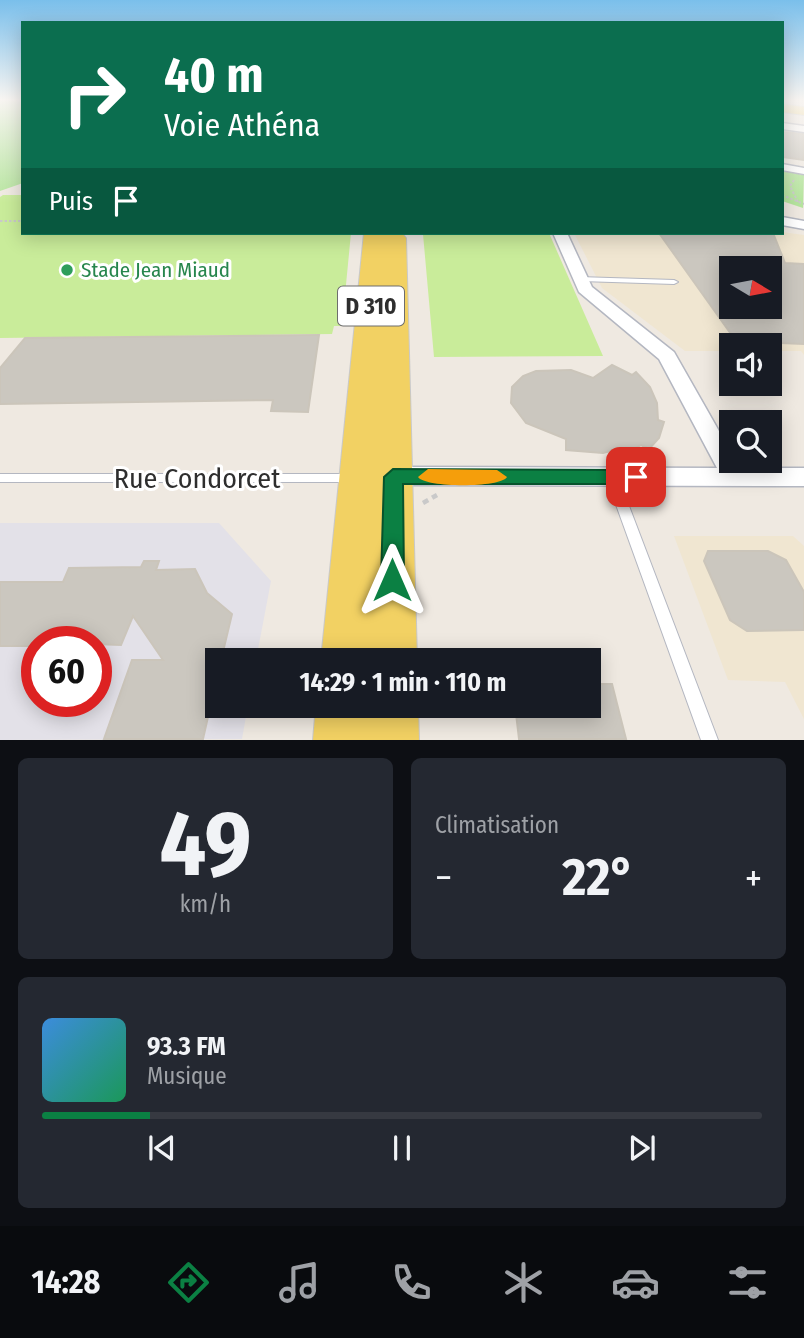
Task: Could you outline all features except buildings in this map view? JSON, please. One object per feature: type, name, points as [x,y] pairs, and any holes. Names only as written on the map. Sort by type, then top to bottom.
[{"type":"main road","name":"D 310","points":[[375,235],[376,477],[391,648]]},
{"type":"main road","name":"D 310","points":[[348,648],[376,477],[395,235]]},
{"type":"main road","points":[[341,740],[342,718]]},
{"type":"main road","points":[[391,718],[391,740]]},
{"type":"street","points":[[784,168],[803,175]]},
{"type":"street","points":[[784,176],[803,175]]},
{"type":"street","points":[[784,221],[804,225]]},
{"type":"street","points":[[561,235],[585,289],[667,356],[733,477]]},
{"type":"street","points":[[376,477],[804,477]]},
{"type":"lane","points":[[581,279],[674,282]]},
{"type":"lane","name":"Rue Condorcet","points":[[0,478],[376,477]]},
{"type":"lane","points":[[612,477],[710,740]]},
{"type":"path","points":[[798,202],[790,186],[803,175]]},
{"type":"path","points":[[784,196],[804,204]]},
{"type":"path","points":[[0,221],[21,221]]},
{"type":"shaded area","points":[[784,232],[804,235],[804,355],[801,351],[782,351],[782,333],[719,333],[719,351],[685,351],[602,288],[575,235],[784,235]]},
{"type":"shaded area","points":[[0,523],[219,523],[271,581],[258,648],[205,648],[205,718],[246,718],[242,739],[0,740]]},
{"type":"shaded area","points":[[674,536],[793,536],[804,546],[804,719],[785,682],[728,680]]},
{"type":"green space","points":[[0,134],[21,134],[21,184],[0,191]]},
{"type":"green space","points":[[784,171],[804,175],[803,208],[784,202]]},
{"type":"green space","points":[[21,195],[21,235],[351,235],[342,326],[334,326],[332,334],[0,338],[0,197]]},
{"type":"green space","points":[[423,235],[550,235],[603,356],[434,357]]},
{"type":"slow traffic","points":[[428,477],[497,477]]},
{"type":"place","name":"Stade Jean Miaud","points":[[67,270]]},
{"type":"route","points":[[392,580],[393,477],[636,477]]}]
